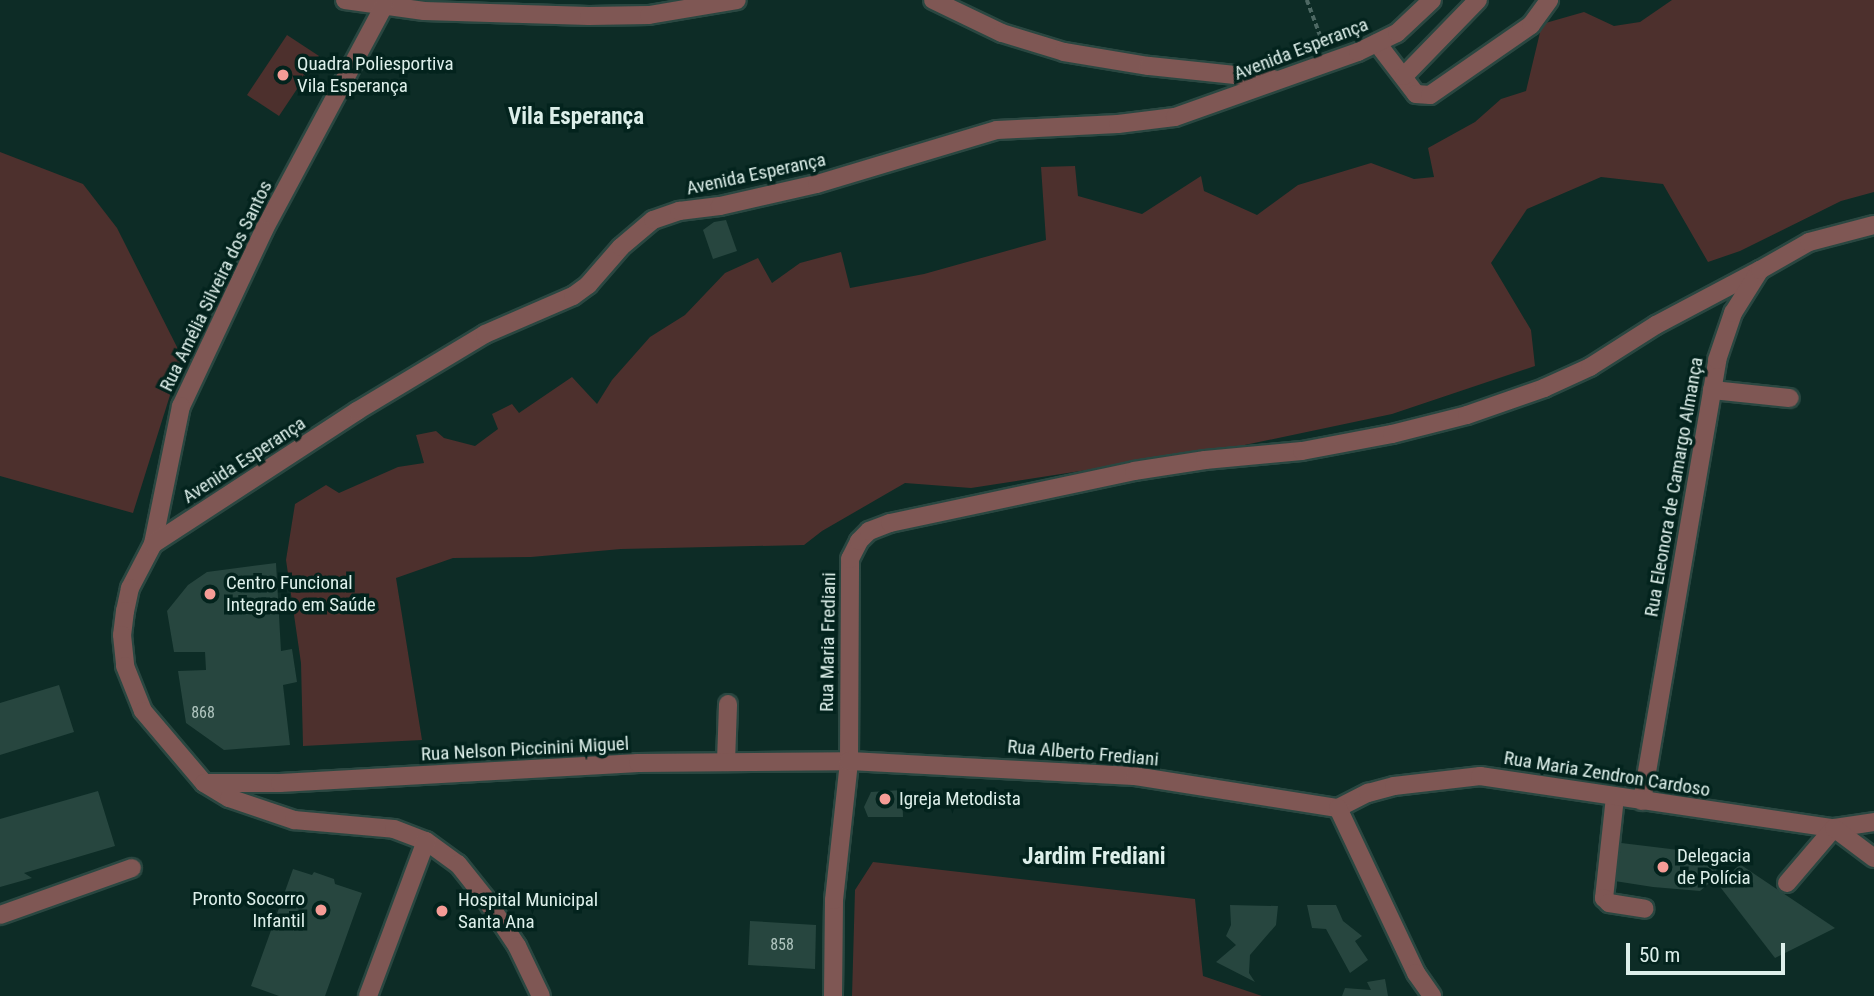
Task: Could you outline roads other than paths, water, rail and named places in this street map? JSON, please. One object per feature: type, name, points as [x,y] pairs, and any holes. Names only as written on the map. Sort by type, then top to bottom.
[{"type":"street","points":[[345,0],[437,12],[613,16],[649,15],[737,0]]},
{"type":"street","points":[[933,0],[1002,33],[1064,52],[1149,66],[1276,80]]},
{"type":"street","name":"Avenida Esperança","points":[[153,544],[356,411],[485,334],[573,296],[588,285],[621,247],[653,220],[679,211],[720,206],[817,184],[997,130],[1118,124],[1175,117],[1377,43],[1397,33],[1432,0]]},
{"type":"street","points":[[1404,76],[1478,0]]},
{"type":"street","points":[[1377,43],[1416,94],[1430,95],[1531,25],[1549,0]]},
{"type":"street","name":"Rua Amélia Silveira dos Santos","points":[[204,783],[143,711],[125,667],[122,635],[130,588],[153,544],[181,406],[264,230],[384,6]]},
{"type":"street","name":"Rua Eleonora de Camargo Almança","points":[[1642,801],[1717,360],[1733,313],[1760,270],[1809,242],[1874,225]]},
{"type":"street","name":"Rua Maria Frediani","points":[[849,761],[850,559],[859,541],[869,531],[890,523],[1134,471],[1205,460],[1302,451],[1392,434],[1467,415],[1544,388],[1590,367],[1656,325],[1760,270]]},
{"type":"street","points":[[1712,390],[1790,398]]},
{"type":"street","points":[[726,762],[729,704]]},
{"type":"street","points":[[832,996],[834,900],[849,761]]},
{"type":"street","name":"Rua Nelson Piccinini Miguel","points":[[204,783],[280,783],[726,762],[849,761]]},
{"type":"street","name":"Rua Alberto Frediani","points":[[849,761],[1135,776],[1338,808]]},
{"type":"street","name":"Rua Maria Zendron Cardoso","points":[[1338,808],[1368,793],[1394,786],[1480,776],[1834,828],[1874,822]]},
{"type":"street","points":[[204,783],[229,798],[271,814],[294,820],[394,829],[426,841],[458,864],[485,898],[517,946],[541,996]]},
{"type":"street","points":[[1615,797],[1604,898],[1609,903],[1645,909]]},
{"type":"street","points":[[1338,808],[1416,973],[1432,996]]},
{"type":"street","points":[[1787,883],[1834,828],[1874,858]]},
{"type":"street","points":[[368,996],[426,841]]},
{"type":"street","points":[[0,915],[132,868]]},
{"type":"place","name":"Quadra Poliesportiva Vila Esperança","points":[[283,75]]},
{"type":"place","name":"Centro Funcional Integrado em Saúde","points":[[210,594]]},
{"type":"place","name":"Igreja Metodista","points":[[885,799]]},
{"type":"place","name":"Delegacia de Polícia","points":[[1663,867]]},
{"type":"place","name":"Pronto Socorro Infantil","points":[[321,910]]},
{"type":"place","name":"Hospital Municipal Santa Ana","points":[[442,911]]},
{"type":"district","name":"Vila Esperança","points":[[576,117]]},
{"type":"district","name":"Jardim Frediani","points":[[1094,857]]}]
